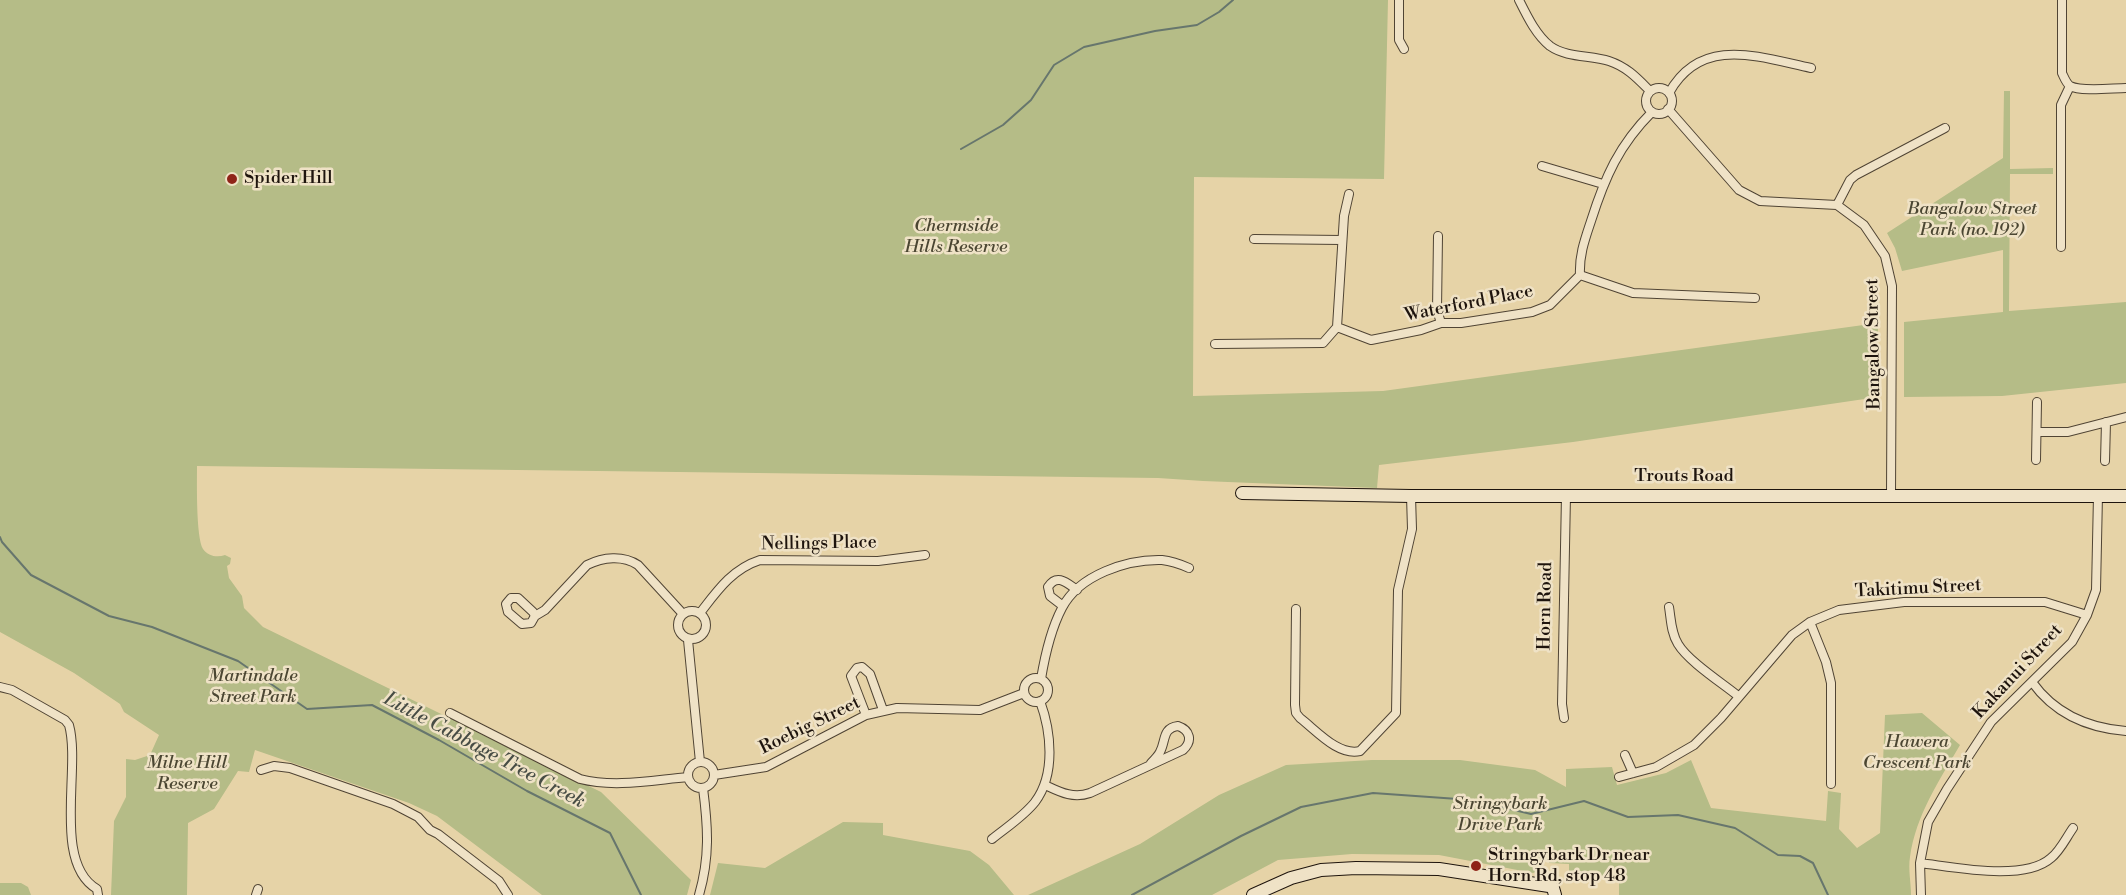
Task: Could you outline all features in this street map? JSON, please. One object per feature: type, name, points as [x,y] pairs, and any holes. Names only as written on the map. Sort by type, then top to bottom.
[{"type":"street","points":[[1399,0],[1399,40],[1404,50]]},
{"type":"street","points":[[1519,0],[1543,40],[1552,48],[1621,66],[1633,73],[1650,91]]},
{"type":"street","points":[[2062,0],[2062,73],[2070,86],[2126,88]]},
{"type":"street","points":[[1669,93],[1658,88],[1650,91],[1646,102],[1652,112],[1659,114],[1668,109],[1671,101],[1669,93],[1677,80],[1698,62],[1727,54],[1811,68]]},
{"type":"street","points":[[2061,247],[2061,105],[2070,86]]},
{"type":"street","points":[[1668,109],[1739,190],[1760,201],[1837,205],[1850,180],[1856,175],[1945,128]]},
{"type":"street","points":[[1652,112],[1618,155],[1603,184],[1579,259],[1580,275],[1633,293],[1755,298]]},
{"type":"street","points":[[1542,166],[1603,184]]},
{"type":"street","points":[[1215,344],[1323,343],[1337,327],[1344,216],[1349,194]]},
{"type":"street","name":"Bangalow Street","points":[[1837,205],[1864,225],[1885,256],[1889,268],[1892,286],[1891,495]]},
{"type":"street","points":[[1438,236],[1437,310],[1441,323]]},
{"type":"street","points":[[1254,239],[1342,240]]},
{"type":"street","name":"Waterford Place","points":[[1337,327],[1371,340],[1421,330],[1441,323],[1461,323],[1532,312],[1550,305],[1580,275]]},
{"type":"street","points":[[2036,460],[2037,402]]},
{"type":"street","points":[[2037,432],[2068,432],[2126,417]]},
{"type":"street","points":[[2105,461],[2106,422]]},
{"type":"street","name":"Trouts Road","points":[[1242,493],[1411,496],[2126,496]]},
{"type":"street","name":"Horn Road","points":[[1564,718],[1562,704],[1566,495]]},
{"type":"street","name":"Kakanui Street","points":[[1921,895],[1920,862],[1928,822],[1947,789],[1991,722],[2072,642],[2087,615],[2096,590],[2098,495]]},
{"type":"street","points":[[1296,609],[1296,713],[1343,751],[1352,753],[1360,751],[1396,712],[1398,590],[1412,529],[1411,496]]},
{"type":"street","name":"Nellings Place","points":[[700,613],[727,580],[747,564],[760,560],[878,561],[925,555]]},
{"type":"street","points":[[535,616],[545,610],[587,565],[613,558],[631,560],[638,565],[683,614]]},
{"type":"street","points":[[1024,693],[1032,701],[1040,701],[1046,696],[1048,688],[1041,679],[1045,660],[1063,606],[1077,590],[1097,575],[1136,563],[1163,560],[1189,568]]},
{"type":"street","points":[[1063,606],[1050,596],[1048,587],[1050,583],[1056,579],[1060,580],[1077,590]]},
{"type":"street","name":"Takitimu Street","points":[[1619,777],[1656,767],[1694,745],[1708,732],[1792,634],[1810,622],[1839,610],[1904,602],[2045,602],[2087,615]]},
{"type":"street","points":[[1669,607],[1673,632],[1678,644],[1738,696]]},
{"type":"street","points":[[691,611],[700,613],[705,620],[706,629],[697,639],[688,640],[680,634],[677,626],[683,614],[691,611]]},
{"type":"street","points":[[1810,622],[1826,662],[1831,683],[1831,784]]},
{"type":"street","points":[[688,640],[700,762]]},
{"type":"street","points":[[866,715],[851,676],[857,668],[862,667],[870,674],[883,710]]},
{"type":"street","name":"Roebig Street","points":[[714,775],[766,766],[866,715],[883,710],[897,708],[980,710],[1024,693],[1024,686],[1028,680],[1041,679]]},
{"type":"street","points":[[2032,682],[2049,703],[2064,714],[2097,727],[2126,730]]},
{"type":"street","points":[[0,687],[12,690],[65,720],[69,725],[72,848],[86,881],[98,892]]},
{"type":"street","points":[[992,838],[1029,808],[1045,785],[1048,737],[1040,701]]},
{"type":"street","points":[[450,713],[580,779],[595,783],[609,783],[688,777]]},
{"type":"street","points":[[1045,785],[1070,796],[1082,796],[1151,764],[1187,747],[1189,737],[1185,729],[1175,726],[1166,732],[1160,752],[1151,764]]},
{"type":"street","points":[[1625,755],[1633,773]]},
{"type":"street","points":[[700,762],[708,764],[714,775],[712,782],[703,788],[695,786],[688,777],[691,767],[700,762]]},
{"type":"street","points":[[261,770],[274,766],[290,768],[393,804],[418,817],[430,830],[495,878],[508,895]]},
{"type":"street","points":[[699,895],[707,859],[708,838],[703,788]]},
{"type":"street","points":[[1920,862],[2000,872],[2026,869],[2051,859],[2073,828]]},
{"type":"street","points":[[1253,895],[1291,878],[1321,870],[1356,868],[1439,869],[1554,891]]},
{"type":"green space","name":"Chermside Hills Reserve","points":[[0,0],[1388,0],[1384,179],[1194,177],[1193,396],[1383,391],[1878,323],[1878,397],[1573,442],[1379,465],[1377,488],[1158,478],[197,466],[198,522],[203,549],[213,556],[225,555],[231,558],[227,566],[229,578],[242,596],[244,608],[263,627],[601,792],[691,880],[687,895],[542,895],[437,816],[409,803],[255,750],[249,772],[238,771],[214,809],[188,823],[187,895],[111,895],[114,821],[126,797],[126,759],[135,760],[150,755],[159,735],[124,712],[120,704],[74,673],[0,632]]},
{"type":"green space","name":"Bangalow Street Park (no. 192)","points":[[2004,91],[2010,91],[2010,169],[2053,168],[2053,174],[2010,174],[2009,311],[2126,302],[2126,383],[2002,396],[1904,397],[1904,322],[2003,312],[2003,250],[1902,271],[1895,248],[1887,233],[2003,158]]},
{"type":"green space","points":[[1922,713],[1960,745],[1929,799],[1917,827],[1909,862],[1911,895],[1619,895],[1619,878],[1569,877],[1569,864],[1549,863],[1549,858],[1544,859],[1539,871],[1533,873],[1439,855],[1352,854],[1278,860],[1212,895],[1028,895],[1140,844],[1219,795],[1286,765],[1372,760],[1460,760],[1535,770],[1566,787],[1566,769],[1612,767],[1617,785],[1666,773],[1691,760],[1711,808],[1826,821],[1828,791],[1841,793],[1839,829],[1857,848],[1880,833],[1885,715]]},
{"type":"green space","points":[[843,822],[883,823],[883,835],[970,851],[989,865],[1014,895],[710,895],[718,863],[765,868]]},
{"type":"green space","points":[[0,883],[21,883],[28,887],[31,895],[0,895]]},
{"type":"waterway","points":[[961,149],[1003,125],[1031,100],[1054,65],[1084,47],[1155,31],[1197,25],[1219,12],[1233,0]]},
{"type":"waterway","name":"Little Cabbage Tree Creek","points":[[0,537],[31,575],[109,616],[152,627],[238,661],[307,709],[372,705],[439,740],[527,791],[610,833],[641,895]]},
{"type":"waterway","name":"Little Cabbage Tree Creek","points":[[1132,895],[1241,836],[1301,807],[1373,793],[1472,800],[1531,814],[1584,801],[1628,817],[1678,815],[1735,828],[1778,855],[1800,856],[1813,863],[1828,895]]},
{"type":"place","name":"Spider Hill","points":[[232,179]]},
{"type":"place","name":"Stringybark Dr near Horn Rd, stop 48","points":[[1476,866]]},
{"type":"park label","name":"Martindale Street Park","points":[[253,687]]},
{"type":"park label","name":"Hawera Crescent Park","points":[[1917,753]]},
{"type":"park label","name":"Milne Hill Reserve","points":[[187,774]]},
{"type":"park label","name":"Stringybark Drive Park","points":[[1500,815]]}]
